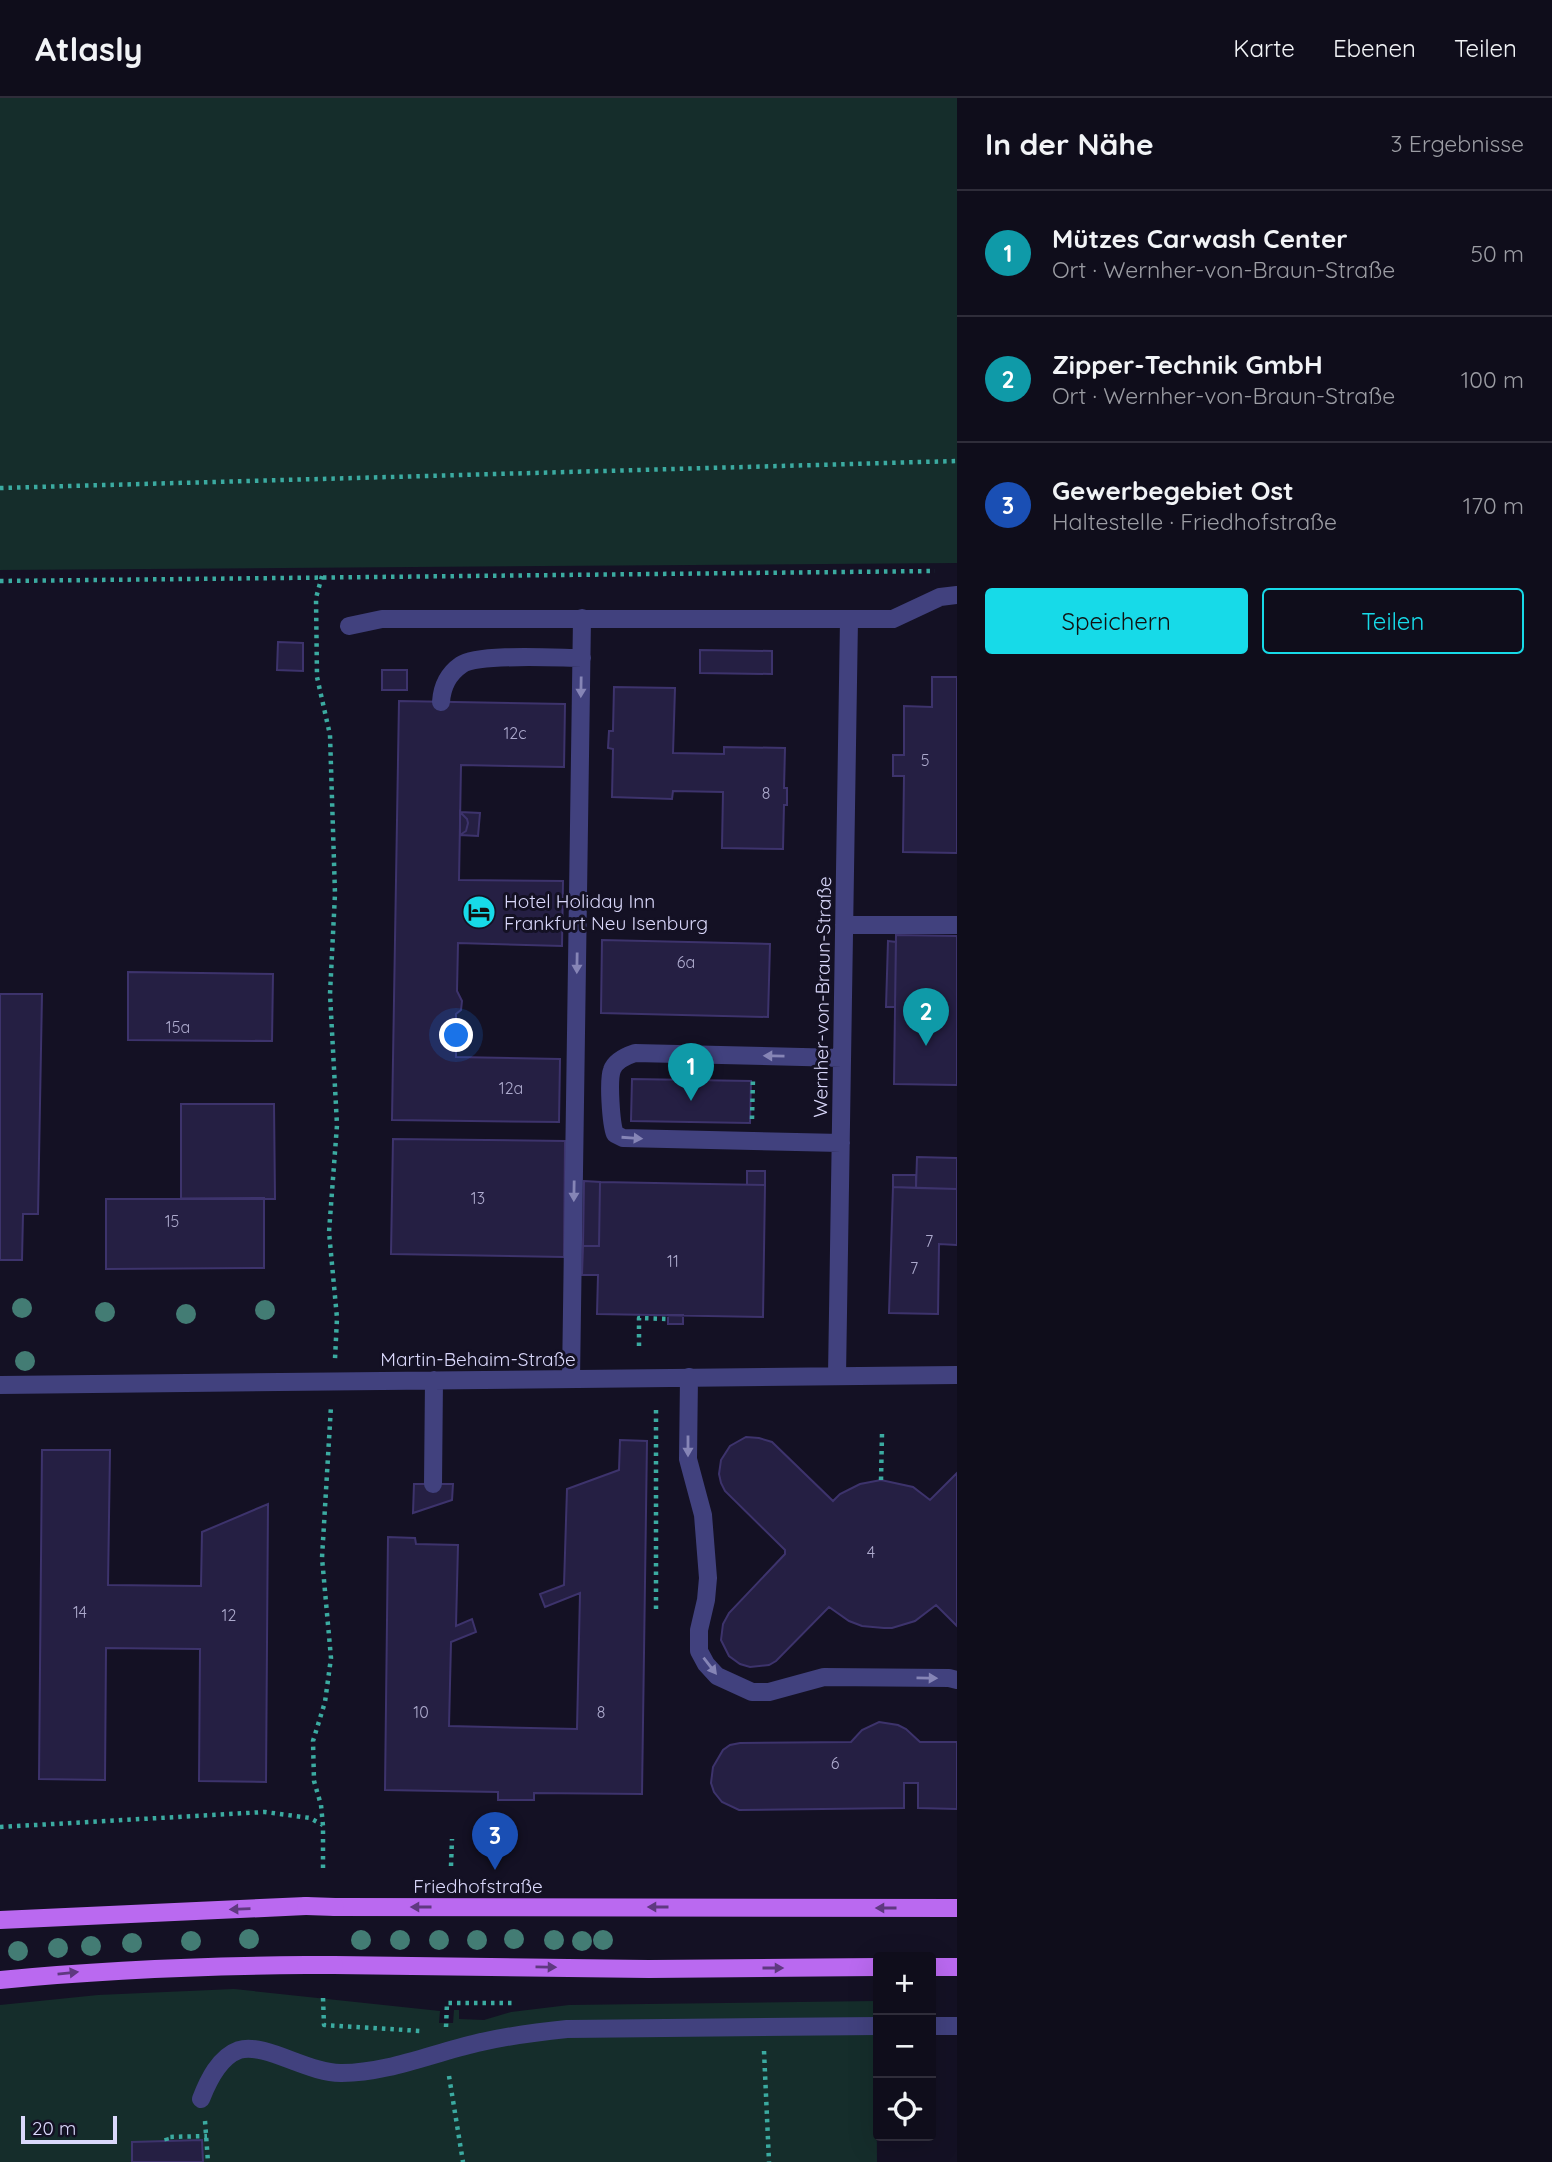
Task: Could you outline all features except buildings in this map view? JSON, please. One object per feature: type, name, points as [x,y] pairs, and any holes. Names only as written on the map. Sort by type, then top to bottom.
[{"type":"main road","name":"Friedhofstraße","points":[[0,1920],[306,1906],[957,1908]]},
{"type":"main road","points":[[0,1980],[102,1971],[225,1965],[649,1969],[873,1967]]},
{"type":"main road","points":[[936,1967],[957,1967]]},
{"type":"street","points":[[349,626],[382,619],[893,619],[940,597],[957,595]]},
{"type":"street","points":[[571,1379],[582,618]]},
{"type":"street","name":"Wernher-von-Braun-Straße","points":[[837,1376],[849,619]]},
{"type":"street","points":[[440,702],[446,680],[463,663],[499,657],[582,658]]},
{"type":"street","points":[[844,925],[957,925]]},
{"type":"street","points":[[841,1143],[623,1138],[615,1134],[610,1123],[612,1070],[623,1057],[635,1053],[842,1058]]},
{"type":"street","name":"Martin-Behaim-Straße","points":[[0,1385],[957,1375]]},
{"type":"street","points":[[689,1377],[688,1459],[704,1515],[708,1578],[699,1630],[699,1650],[706,1664],[717,1676],[751,1692],[769,1692],[824,1677],[957,1680]]},
{"type":"street","points":[[433,1484],[434,1380]]},
{"type":"street","points":[[201,2099],[207,2081],[227,2057],[253,2048],[312,2069],[344,2073],[391,2066],[516,2035],[567,2029],[873,2026]]},
{"type":"street","points":[[936,2026],[957,2026]]},
{"type":"path","points":[[0,488],[957,461]]},
{"type":"path","points":[[0,581],[943,571]]},
{"type":"path","points":[[322,576],[316,598],[317,677],[330,735],[335,894],[330,995],[337,1125],[329,1232],[337,1318],[322,1537],[323,1585],[331,1658],[325,1702],[313,1741],[314,1782],[321,1805],[323,1826],[323,1868]]},
{"type":"path","points":[[752,1116],[753,1085]]},
{"type":"path","points":[[639,1346],[639,1318],[667,1319]]},
{"type":"path","points":[[656,1410],[656,1611]]},
{"type":"path","points":[[881,1480],[882,1434]]},
{"type":"path","points":[[0,1827],[265,1812],[310,1818],[323,1826]]},
{"type":"path","points":[[451,1866],[452,1839]]},
{"type":"path","points":[[323,1998],[324,2025],[432,2031]]},
{"type":"path","points":[[446,2023],[447,2003],[512,2003]]},
{"type":"path","points":[[763,2026],[769,2162]]},
{"type":"path","points":[[444,2051],[464,2162]]},
{"type":"path","points":[[201,2099],[208,2162]]},
{"type":"path","points":[[167,2141],[166,2137],[207,2136]]},
{"type":"green space","points":[[0,98],[957,98],[957,563],[0,570]]},
{"type":"green space","points":[[234,1989],[440,2011],[439,2023],[453,2023],[454,2010],[459,2010],[459,2019],[484,2020],[511,2012],[569,2005],[873,2001],[873,2141],[877,2141],[877,2162],[0,2162],[0,2005],[98,1995]]},
{"type":"place","name":"Hotel Holiday Inn Frankfurt Neu Isenburg","points":[[479,912]]},
{"type":"place","name":"Zipper-Technik GmbH","points":[[926,1046]]},
{"type":"place","name":"Mützes Carwash Center","points":[[691,1101]]},
{"type":"place","name":"Gewerbegebiet Ost","points":[[495,1870]]}]
